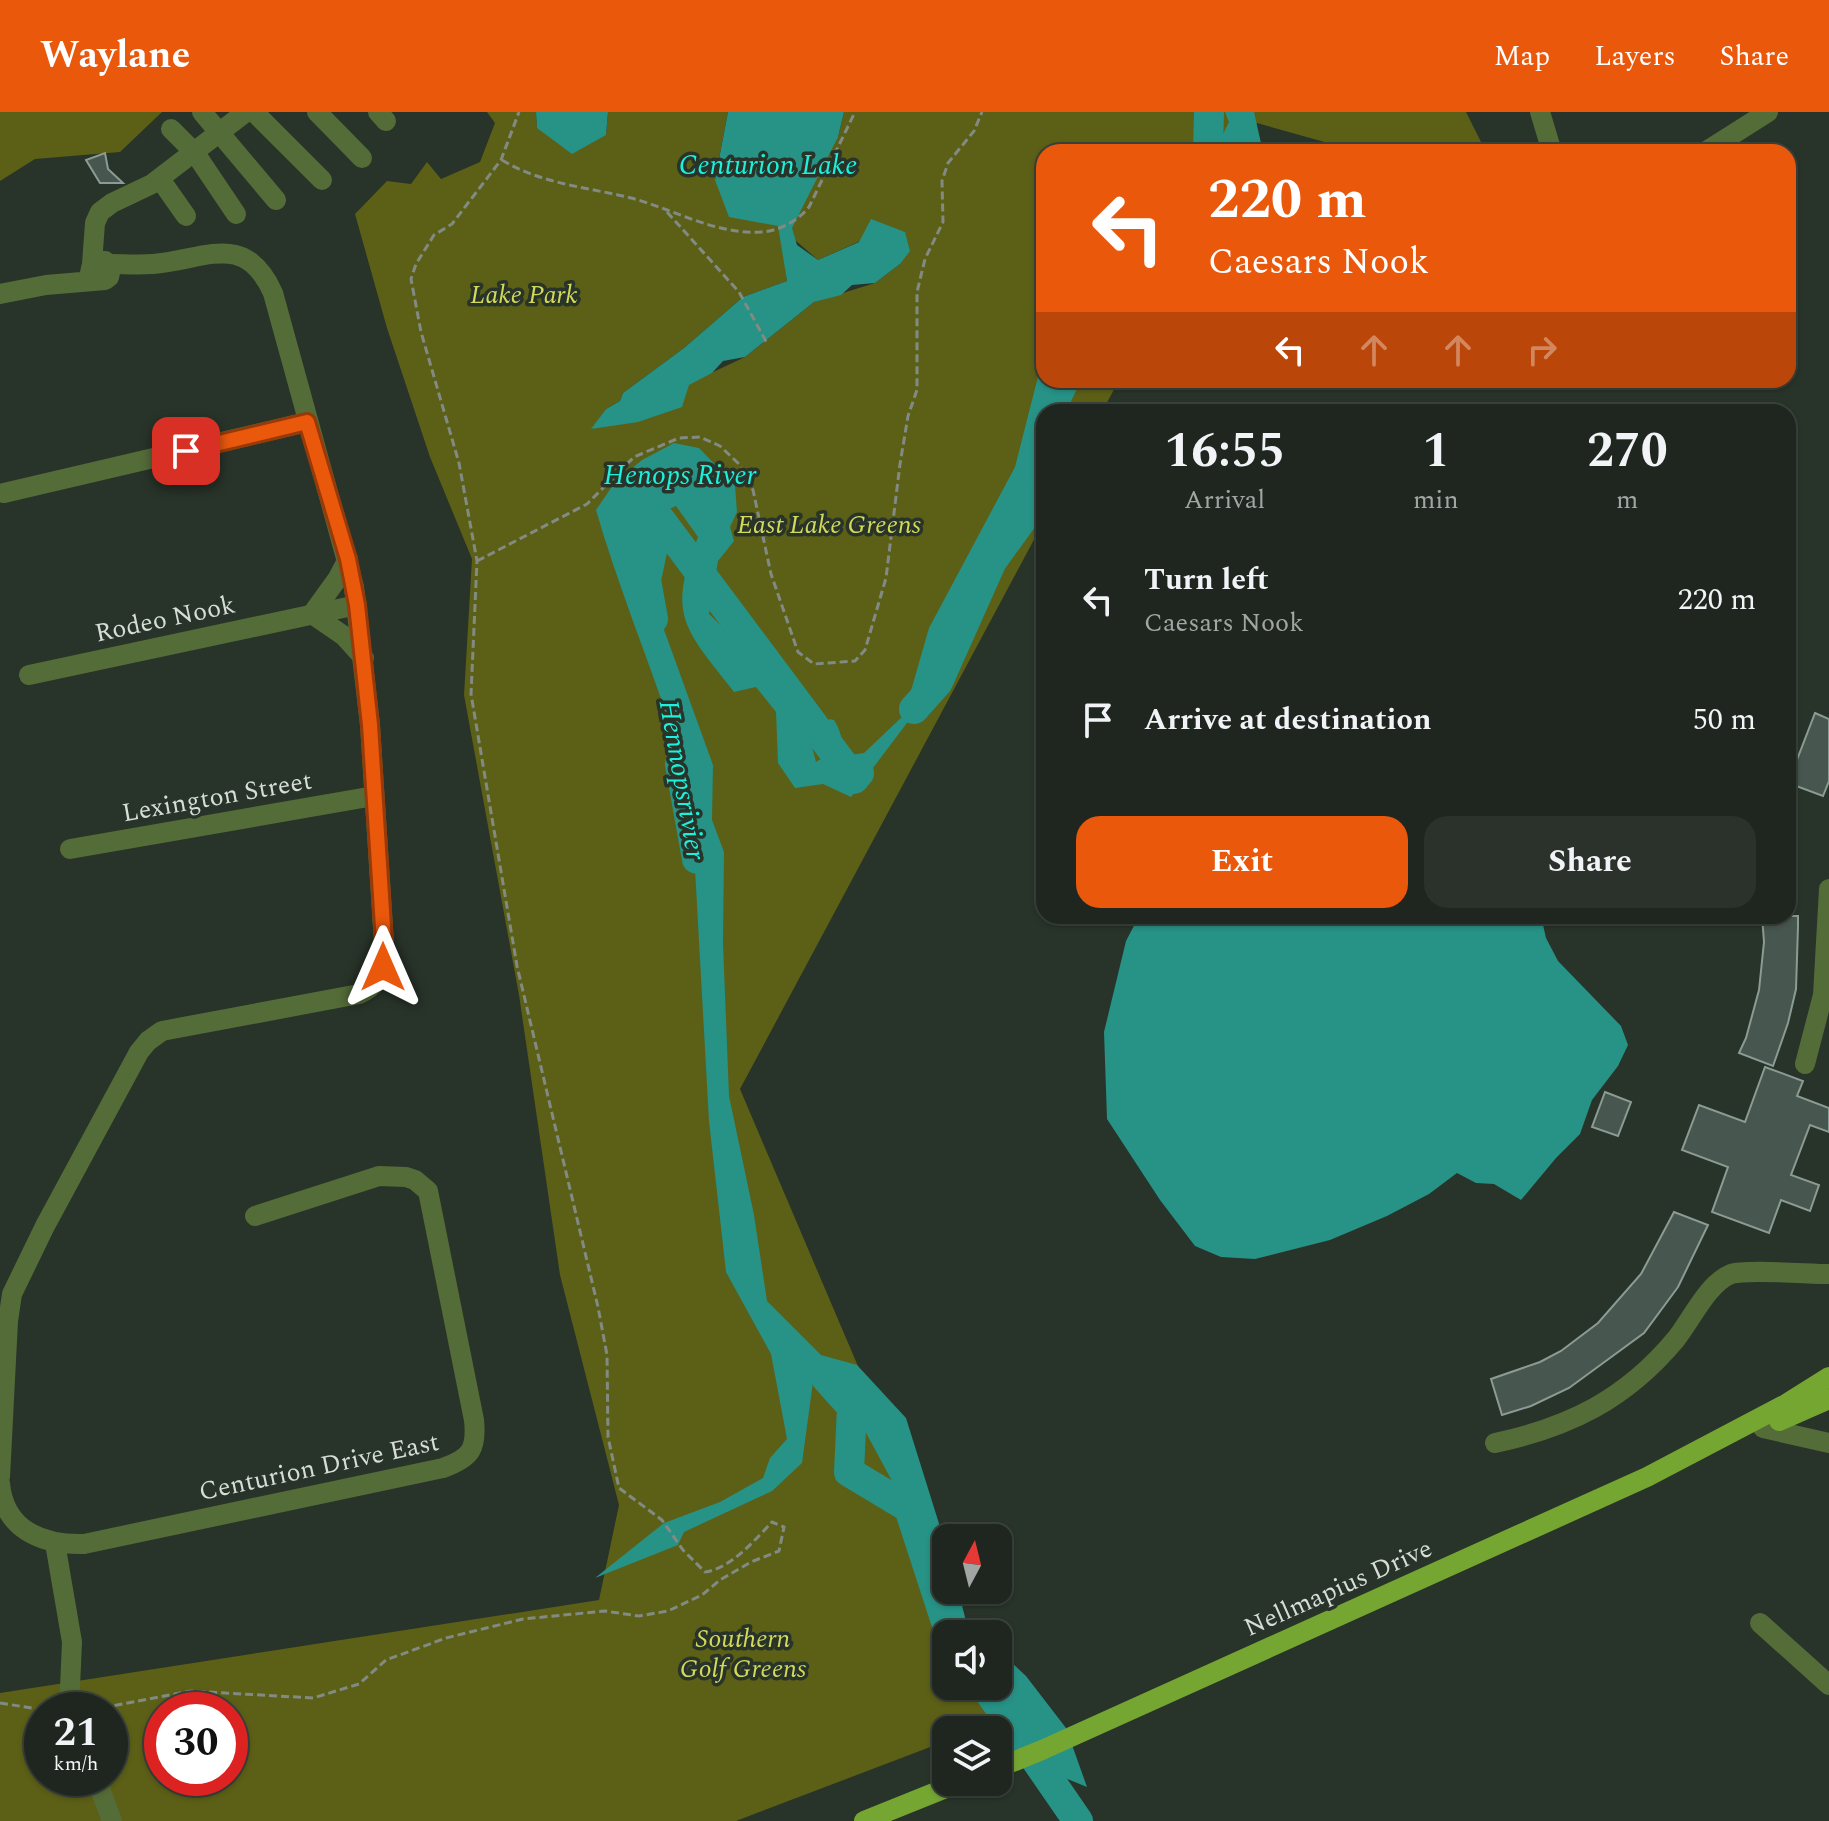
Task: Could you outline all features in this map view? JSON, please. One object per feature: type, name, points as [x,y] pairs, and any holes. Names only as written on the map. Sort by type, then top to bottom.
[{"type":"main road","name":"Nellmapius Drive","points":[[1012,1762],[1509,1540],[1697,1451],[1786,1404],[1829,1377]]},
{"type":"main road","name":"Nellmapius Drive","points":[[1697,1451],[1723,1445],[1829,1399]]},
{"type":"main road","points":[[864,1821],[932,1794]]},
{"type":"street","points":[[202,112],[276,200]]},
{"type":"street","points":[[100,269],[95,223],[105,208],[160,179],[246,112]]},
{"type":"street","points":[[254,112],[322,180]]},
{"type":"street","points":[[317,112],[362,158]]},
{"type":"street","points":[[1540,112],[1550,144]]},
{"type":"street","points":[[1718,144],[1768,112]]},
{"type":"street","points":[[171,129],[195,153],[236,214]]},
{"type":"street","points":[[160,179],[186,216]]},
{"type":"street","name":"Centurion Drive East","points":[[0,294],[46,285],[100,269],[225,253],[251,261],[262,269],[273,293],[348,559],[357,605],[364,658],[385,954],[380,977],[371,988],[359,994],[162,1031],[139,1052],[12,1294],[0,1480],[3,1505],[17,1523],[43,1540],[84,1544],[443,1468],[467,1457],[474,1444],[474,1420],[428,1191],[406,1177],[379,1176],[255,1216]]},
{"type":"street","points":[[4,493],[307,422]]},
{"type":"street","points":[[348,559],[312,614],[344,636],[364,658]]},
{"type":"street","name":"Rodeo Nook","points":[[29,675],[357,605]]},
{"type":"street","name":"Lexington Street","points":[[70,849],[374,796]]},
{"type":"street","points":[[1805,1064],[1826,996],[1829,889]]},
{"type":"street","points":[[1495,1443],[1544,1431],[1609,1401],[1666,1351],[1711,1291],[1726,1277],[1744,1272],[1829,1274]]},
{"type":"street","points":[[1763,1428],[1829,1443]]},
{"type":"street","points":[[55,1543],[72,1642],[70,1692]]},
{"type":"street","points":[[1760,1623],[1829,1685]]},
{"type":"street","points":[[103,1796],[112,1821]]},
{"type":"path","points":[[128,1703],[190,1691],[313,1698],[359,1684],[386,1660],[446,1638],[523,1619],[605,1611],[639,1616],[668,1611],[702,1595],[751,1562],[779,1551],[784,1527],[772,1522],[752,1543],[716,1571],[705,1572],[683,1550],[662,1520],[619,1488],[608,1437],[607,1355],[601,1319],[517,966],[471,694],[477,561],[459,463],[421,332],[411,279],[416,264],[434,235],[452,224],[501,160],[519,112]]},
{"type":"path","points":[[501,160],[550,181],[633,199],[732,230],[763,232],[799,219],[809,207],[855,112]]},
{"type":"path","points":[[477,561],[587,504],[634,457],[679,438],[700,437],[720,446],[739,464],[753,490],[771,574],[798,652],[814,664],[855,661],[865,650],[886,578],[900,464],[908,416],[917,390],[917,292],[925,259],[943,222],[942,181],[948,163],[974,131],[982,112]]},
{"type":"path","points":[[664,209],[739,292],[768,345]]},
{"type":"path","points":[[0,1703],[24,1707]]},
{"type":"green space","points":[[0,112],[162,112],[120,152],[35,159],[0,181]]},
{"type":"green space","points":[[487,112],[536,112],[537,128],[606,135],[608,112],[728,112],[715,179],[838,137],[844,112],[1466,112],[1482,144],[1332,144],[1257,123],[1245,144],[1036,144],[1036,388],[1115,388],[1106,404],[1036,404],[1036,536],[740,1089],[932,1540],[932,1604],[946,1604],[946,1620],[932,1620],[932,1700],[1005,1700],[1014,1720],[1012,1716],[932,1716],[932,1746],[736,1821],[0,1821],[0,1693],[599,1600],[619,1505],[560,1275],[519,995],[464,695],[472,559],[430,457],[387,328],[355,214],[387,181],[411,184],[427,162],[441,179],[480,162],[495,123]],"holes":[[[780,227],[818,260],[889,228],[905,232],[900,264],[875,283],[814,302],[745,357],[592,429],[606,409],[620,401],[623,393],[684,348],[743,297],[787,281]]]},
{"type":"water","name":"Centurion Lake","points":[[536,112],[608,112],[606,135],[572,154],[537,128]]},
{"type":"water","points":[[728,112],[844,112],[838,137],[792,228],[797,245],[818,260],[859,242],[871,219],[905,232],[910,251],[900,264],[875,283],[852,285],[841,295],[814,302],[745,357],[723,361],[712,373],[689,385],[682,407],[638,422],[591,429],[606,409],[620,401],[623,393],[684,348],[743,297],[787,281],[778,226],[729,217],[715,180]]},
{"type":"water","points":[[1225,112],[1254,112],[1261,144],[1218,144],[1229,122]]},
{"type":"water","name":"Henops River","points":[[1036,384],[1036,388],[1077,388],[1070,404],[1036,404],[1036,486],[968,613],[938,682],[851,797],[823,784],[795,788],[778,763],[776,712],[756,687],[734,692],[703,652],[686,620],[682,604],[683,586],[698,537],[676,506],[657,514],[646,580],[713,765],[712,820],[724,852],[723,943],[729,1096],[754,1215],[767,1301],[821,1355],[857,1365],[906,1418],[939,1524],[932,1524],[932,1604],[962,1604],[966,1620],[934,1620],[928,1571],[911,1516],[852,1407],[813,1382],[802,1463],[772,1491],[684,1532],[678,1545],[595,1578],[664,1523],[720,1502],[763,1478],[770,1458],[787,1439],[771,1354],[726,1272],[709,1121],[693,833],[681,765],[596,510],[615,482],[642,460],[674,443],[699,448],[735,485],[737,512],[730,527],[734,541],[718,561],[709,614],[732,636],[775,663],[793,691],[812,704],[798,714],[806,724],[816,762],[834,751],[837,739],[827,730],[829,719],[837,724],[850,755],[864,753],[904,715],[929,628],[1015,467]]},
{"type":"water","points":[[1135,924],[1543,924],[1558,961],[1621,1026],[1628,1045],[1618,1066],[1592,1100],[1580,1134],[1521,1200],[1494,1184],[1476,1183],[1457,1173],[1429,1194],[1330,1240],[1255,1259],[1221,1257],[1195,1246],[1160,1200],[1107,1119],[1104,1032],[1126,941]]},
{"type":"water","points":[[1012,1663],[1026,1676],[1066,1728],[1087,1787],[1033,1765],[1012,1729],[1012,1716],[1005,1716],[994,1700],[1012,1700]]},
{"type":"building","points":[[105,153],[108,169],[123,183],[100,183],[86,160]]},
{"type":"building","points":[[1815,713],[1829,719],[1829,781],[1823,796],[1796,786],[1796,762]]},
{"type":"building","points":[[1798,916],[1796,989],[1773,1066],[1739,1053],[1759,990],[1763,924],[1796,924]]},
{"type":"building","points":[[1765,1067],[1803,1081],[1797,1096],[1829,1108],[1829,1132],[1810,1125],[1791,1175],[1819,1185],[1810,1211],[1781,1200],[1769,1233],[1712,1212],[1728,1167],[1682,1150],[1699,1105],[1745,1122]]},
{"type":"building","points":[[1605,1092],[1631,1102],[1618,1136],[1592,1127]]},
{"type":"building","points":[[1674,1212],[1708,1225],[1678,1287],[1644,1333],[1569,1388],[1531,1406],[1502,1415],[1491,1379],[1540,1362],[1561,1351],[1598,1323],[1641,1274]]},
{"type":"waterway","name":"Hennopsrivier","points":[[1208,144],[1209,112]]},
{"type":"waterway","name":"Hennopsrivier","points":[[914,709],[938,682],[992,561],[1036,500]]},
{"type":"waterway","name":"Hennopsrivier","points":[[653,619],[646,580],[659,518],[854,779],[859,773]]},
{"type":"waterway","name":"Hennopsrivier","points":[[680,764],[697,859]]},
{"type":"waterway","name":"Hennopsrivier","points":[[826,1378],[852,1407],[849,1472],[909,1508],[945,1620]]},
{"type":"waterway","name":"Hennopsrivier","points":[[995,1700],[1078,1821]]},
{"type":"route","points":[[186,451],[307,422],[348,559],[362,637],[384,942],[383,967]]},
{"type":"park label","name":"Lake Park","points":[[524,295]]},
{"type":"park label","name":"East Lake Greens","points":[[829,525]]},
{"type":"park label","name":"Southern Golf Greens","points":[[743,1654]]}]
